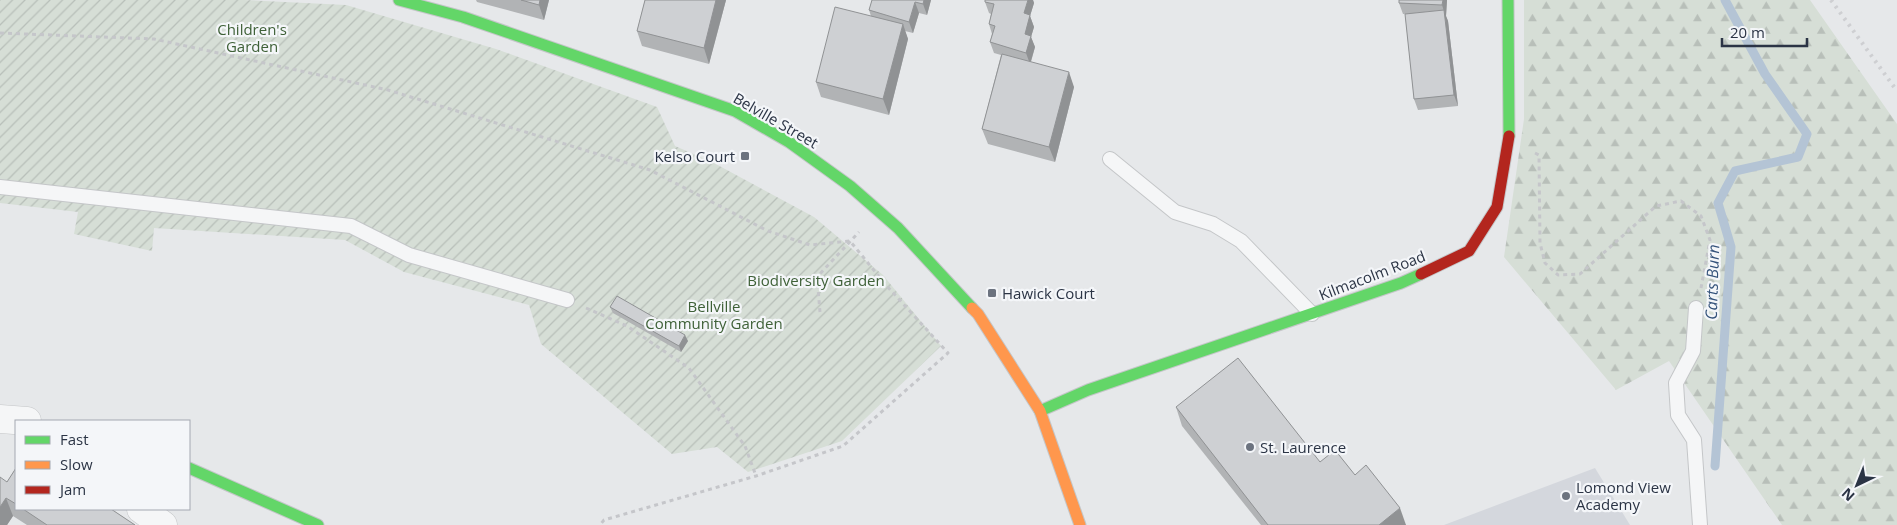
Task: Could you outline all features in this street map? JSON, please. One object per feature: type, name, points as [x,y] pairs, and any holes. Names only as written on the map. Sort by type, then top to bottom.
[{"type":"street","name":"Belville Street","points":[[399,0],[463,17],[735,110],[789,142],[850,186],[898,228],[978,314],[1040,411],[1080,525]]},
{"type":"street","name":"Kilmacolm Road","points":[[1040,411],[1088,390],[1402,283],[1468,251],[1497,207],[1509,136],[1508,0]]},
{"type":"street","points":[[0,419],[15,420]]},
{"type":"street","points":[[190,468],[318,525]]},
{"type":"street","points":[[142,510],[163,525]]},
{"type":"lane","points":[[1110,159],[1175,212],[1213,224],[1241,241],[1312,314]]},
{"type":"lane","points":[[0,187],[351,226],[409,255],[567,300]]},
{"type":"lane","points":[[1696,308],[1693,351],[1676,383],[1678,415],[1694,440],[1700,525]]},
{"type":"path","points":[[0,34],[154,39],[388,90],[650,170],[768,231],[810,246],[850,241]]},
{"type":"path","points":[[1509,136],[1538,155],[1540,243],[1545,263],[1558,275],[1580,274],[1656,206],[1681,201],[1701,216],[1710,240],[1696,308]]},
{"type":"path","points":[[820,312],[817,277],[879,211]]},
{"type":"path","points":[[600,525],[604,520],[756,476],[843,446],[948,353],[886,285],[850,241]]},
{"type":"path","points":[[567,300],[628,326],[689,368],[745,446],[756,476]]},
{"type":"shaded area","name":"Lomond View Academy","points":[[1595,468],[1630,525],[1444,525]]},
{"type":"green space","name":"Bellville Community Garden","points":[[0,0],[244,0],[346,5],[496,49],[657,107],[675,146],[712,162],[814,217],[883,275],[941,346],[842,441],[748,472],[717,447],[672,454],[541,344],[529,305],[404,272],[345,240],[154,228],[152,251],[74,234],[78,212],[0,203]]},
{"type":"green space","points":[[1524,0],[1810,0],[1897,124],[1897,525],[1782,525],[1669,361],[1616,390],[1504,257],[1524,119]]},
{"type":"building","points":[[521,0],[540,0],[539,5]]},
{"type":"building","points":[[645,0],[716,0],[704,48],[637,31]]},
{"type":"building","points":[[872,0],[924,0],[923,4],[915,2],[909,22],[869,10]]},
{"type":"building","points":[[985,0],[1028,0],[1024,13],[1030,15],[1025,34],[1031,36],[1026,53],[990,42],[995,26],[989,24],[994,4],[985,2]]},
{"type":"building","points":[[1399,0],[1443,0],[1442,5],[1399,3]]},
{"type":"building","points":[[835,7],[903,24],[883,99],[816,82]]},
{"type":"building","points":[[1444,10],[1454,95],[1414,99],[1405,14]]},
{"type":"building","points":[[1002,54],[1069,72],[1049,147],[982,129]]},
{"type":"building","points":[[617,296],[685,335],[679,346],[610,307]]},
{"type":"building","name":"St. Laurence","points":[[1238,358],[1320,462],[1335,450],[1355,475],[1366,465],[1400,508],[1379,525],[1268,525],[1176,407]]},
{"type":"building","points":[[15,470],[15,503],[6,498],[0,507],[0,477],[7,482]]},
{"type":"building","points":[[24,510],[112,510],[135,525],[47,525]]},
{"type":"waterway","name":"Carts Burn","points":[[1715,466],[1731,247],[1718,203],[1735,171],[1798,157],[1807,134],[1765,74],[1725,0]]},
{"type":"railway","points":[[1831,0],[1897,91]]},
{"type":"traffic: fast","points":[[399,0],[463,17],[735,111],[789,142],[850,186],[898,228],[972,308]]},
{"type":"traffic: fast","points":[[1508,0],[1509,136]]},
{"type":"traffic: fast","points":[[1040,411],[1088,390],[1401,283],[1421,274]]},
{"type":"traffic: fast","points":[[190,468],[318,525]]},
{"type":"traffic: slow","points":[[972,308],[978,314],[1040,411],[1080,525]]},
{"type":"traffic: jam","points":[[1421,274],[1469,251],[1497,207],[1509,136]]},
{"type":"place","name":"Kelso Court","points":[[745,156]]},
{"type":"place","name":"Hawick Court","points":[[992,293]]},
{"type":"place","name":"St. Laurence","points":[[1250,447]]},
{"type":"place","name":"Lomond View Academy","points":[[1566,496]]},
{"type":"park label","name":"Children's Garden","points":[[252,38]]},
{"type":"park label","name":"Biodiversity Garden","points":[[816,280]]}]
